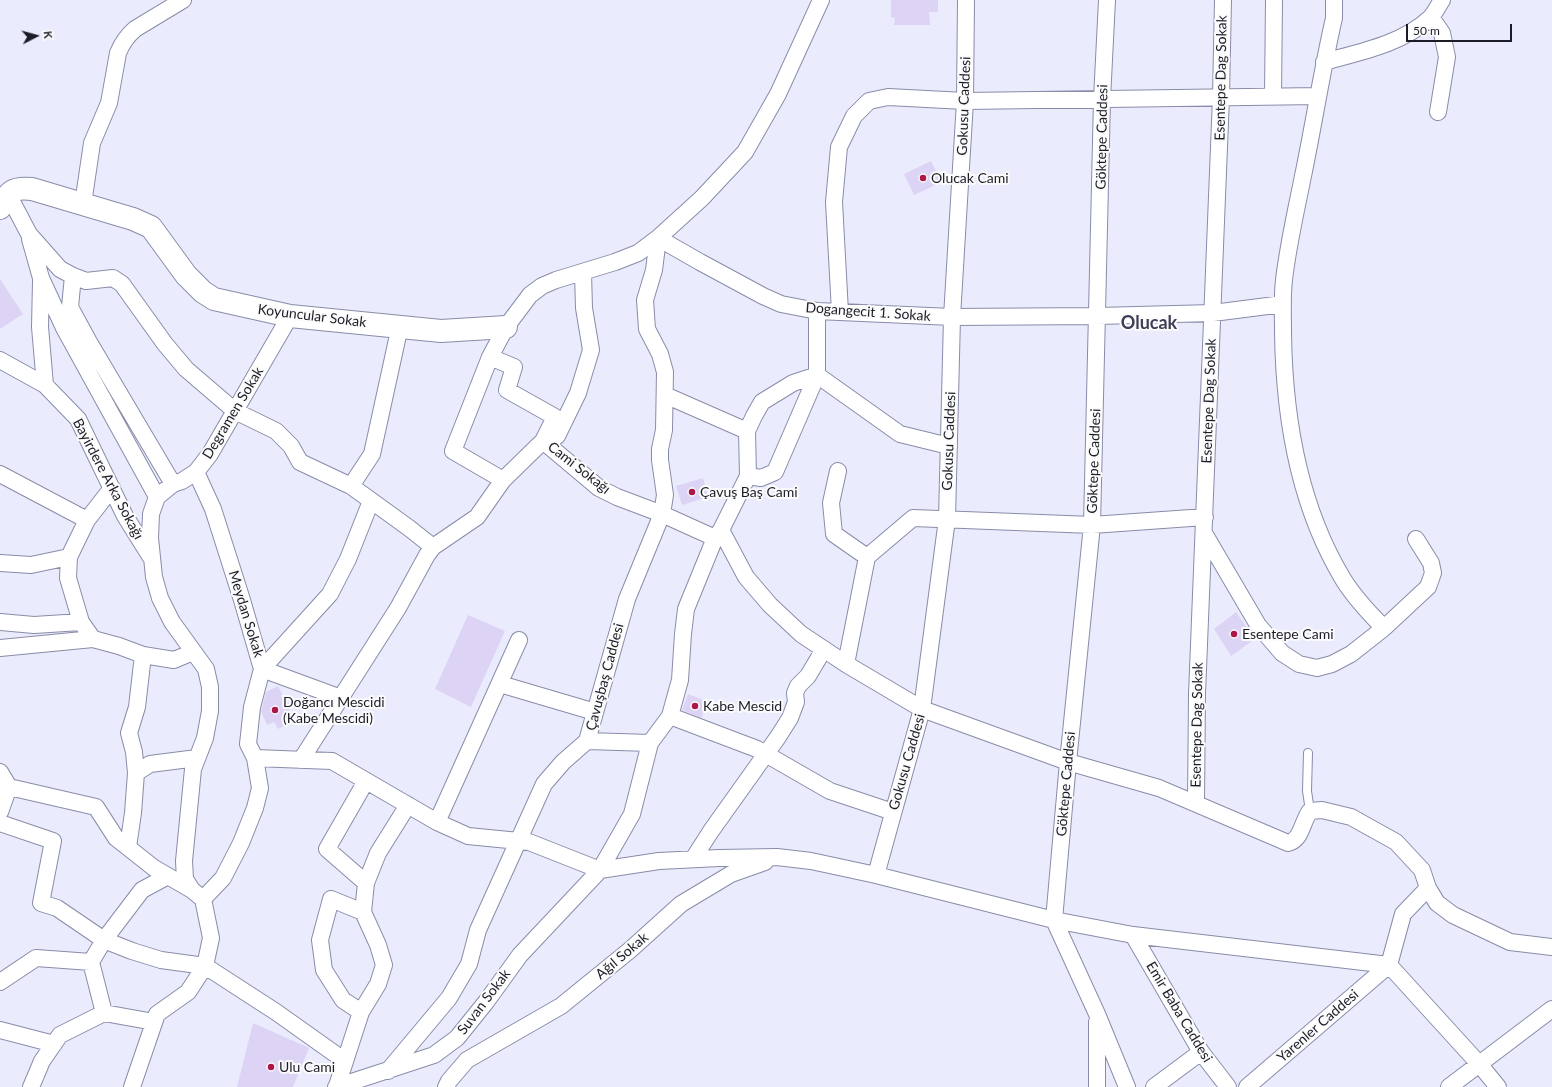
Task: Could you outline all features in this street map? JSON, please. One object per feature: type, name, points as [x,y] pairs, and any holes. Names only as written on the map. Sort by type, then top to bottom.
[{"type":"street","points":[[83,204],[92,143],[109,103],[118,53],[121,45],[129,33],[183,0]]},
{"type":"street","points":[[503,480],[453,451],[490,357],[506,328],[530,295],[542,286],[556,280],[615,262],[638,252],[658,238],[702,198],[745,152],[778,94],[821,0]]},
{"type":"street","name":"Gokusu Caddesi","points":[[876,875],[922,709],[946,519],[952,317],[965,102],[966,0]]},
{"type":"street","name":"Göktepe Caddesi","points":[[1054,920],[1092,525],[1102,99],[1107,0]]},
{"type":"street","name":"Esentepe Dag Sokak","points":[[1196,803],[1197,694],[1213,313],[1223,0]]},
{"type":"street","points":[[1273,96],[1274,0]]},
{"type":"street","points":[[1334,0],[1334,18],[1289,242],[1283,304],[1284,368],[1290,430],[1298,464],[1309,503],[1327,550],[1344,580],[1364,607],[1384,628]]},
{"type":"street","points":[[1324,62],[1384,45],[1418,28],[1431,17],[1442,0]]},
{"type":"street","points":[[1431,17],[1442,33],[1447,57],[1438,112]]},
{"type":"street","points":[[840,312],[834,202],[839,147],[854,116],[868,101],[888,97],[965,102],[1318,96]]},
{"type":"street","name":"Koyuncular Sokak","points":[[4,201],[12,190],[20,188],[32,189],[133,219],[151,227],[186,275],[202,292],[214,299],[290,316],[442,331],[506,328]]},
{"type":"street","points":[[4,201],[29,234],[60,269],[86,281],[113,278],[122,284],[165,344],[186,369],[235,411],[276,431],[290,446],[300,462],[351,486],[433,547]]},
{"type":"street","points":[[29,234],[41,278],[64,328],[157,497],[151,514],[150,538],[154,577],[160,598],[172,622],[206,669],[210,688],[210,711],[205,738],[193,769],[184,861],[186,879],[198,894],[211,938],[205,966],[188,992],[158,1014],[132,1087]]},
{"type":"street","name":"Dogangecit 1. Sokak","points":[[658,238],[763,296],[781,304],[817,311],[952,317],[1098,316],[1213,313],[1283,304]]},
{"type":"street","name":"Çavuşbaş Caddesi","points":[[388,1071],[449,998],[469,964],[478,930],[544,784],[563,762],[587,741],[627,599],[662,514],[665,495],[660,449],[664,430],[666,372],[660,354],[647,329],[645,300],[654,270],[658,238]]},
{"type":"street","points":[[301,760],[398,608],[427,555],[433,547],[477,517],[503,480],[547,444],[578,394],[591,350],[584,308],[583,273]]},
{"type":"street","points":[[73,276],[70,307],[88,342],[173,484]]},
{"type":"street","points":[[41,278],[40,327],[45,385]]},
{"type":"street","points":[[748,476],[761,478],[775,472],[817,375],[817,311]]},
{"type":"street","name":"Degramen Sokak","points":[[157,497],[173,484],[182,481],[196,472],[210,454],[290,316]]},
{"type":"street","points":[[351,486],[372,454],[400,326]]},
{"type":"street","name":"Cami Sokağı","points":[[490,357],[514,367],[507,390],[555,417],[547,444],[599,488],[617,497],[718,534]]},
{"type":"street","name":"Bayirdere Arka Sokağı","points":[[0,360],[45,385],[78,419],[125,516],[153,561]]},
{"type":"street","points":[[587,741],[650,743],[670,716],[680,680],[686,609],[718,534],[748,476],[747,431],[762,402],[793,383],[817,375]]},
{"type":"street","points":[[817,375],[900,434],[949,446]]},
{"type":"street","points":[[665,395],[747,431]]},
{"type":"street","points":[[838,471],[831,503],[834,534],[867,557]]},
{"type":"street","name":"Meydan Sokak","points":[[196,472],[213,509],[262,669],[252,707],[248,744],[255,758],[260,788],[255,808],[242,842],[223,878],[198,894]]},
{"type":"street","points":[[0,474],[87,520]]},
{"type":"street","points":[[93,639],[81,622],[68,578],[69,557],[87,520],[112,488]]},
{"type":"street","points":[[341,698],[262,669],[330,594],[348,559],[371,501]]},
{"type":"street","points":[[846,664],[867,557],[913,518],[1092,525],[1205,525],[1258,625],[1282,653],[1299,664],[1317,668],[1332,664],[1351,654],[1384,628],[1428,587],[1433,573],[1432,563],[1416,539]]},
{"type":"street","points":[[718,534],[746,577],[770,604],[801,634],[846,664],[922,709],[1068,762],[1159,788],[1288,843],[1292,842],[1299,836],[1305,817],[1310,811],[1322,810],[1351,817],[1396,842],[1422,870],[1428,888],[1437,903],[1453,915],[1510,942],[1552,946]]},
{"type":"street","points":[[0,563],[31,565],[69,557]]},
{"type":"street","points":[[0,622],[34,625],[81,622]]},
{"type":"street","points":[[0,648],[93,639],[144,655],[174,660],[193,652]]},
{"type":"street","points":[[438,822],[519,640]]},
{"type":"street","points":[[693,859],[711,831],[767,754],[790,718],[796,702],[795,693],[798,686],[808,676],[824,649]]},
{"type":"street","points":[[128,847],[133,813],[136,773],[134,752],[129,733],[137,707],[144,655]]},
{"type":"street","points":[[500,684],[595,712]]},
{"type":"street","points":[[670,716],[757,749],[830,791],[893,812]]},
{"type":"street","name":"Suvan Sokak","points":[[337,1087],[434,1055],[457,1038],[520,955],[600,870],[632,814],[650,743]]},
{"type":"street","points":[[136,773],[150,764],[197,758]]},
{"type":"street","points":[[255,758],[332,761],[438,822],[468,836],[530,842],[600,870],[659,861],[778,857],[811,861],[876,875],[1054,920],[1133,935],[1389,965],[1480,1065],[1498,1087]]},
{"type":"street","points":[[0,772],[9,787],[96,807],[116,838],[154,868],[198,894]]},
{"type":"street","points":[[366,781],[327,849],[366,883]]},
{"type":"street","points":[[0,812],[9,787]]},
{"type":"street","points":[[337,1087],[361,1012],[378,984],[384,965],[378,945],[363,912],[366,883],[378,853],[408,805]]},
{"type":"street","points":[[0,823],[53,841],[41,903],[57,908],[104,940],[132,951],[161,960],[205,966],[276,1012],[345,1061]]},
{"type":"street","name":"Ağıl Sokak","points":[[446,1087],[449,1081],[467,1060],[561,1006],[630,950],[681,904],[731,874],[778,857]]},
{"type":"street","points":[[104,1012],[91,962],[104,940],[142,890],[168,876]]},
{"type":"street","points":[[1389,965],[1403,914],[1428,888]]},
{"type":"street","points":[[361,1012],[343,1000],[324,970],[320,940],[331,899],[363,912]]},
{"type":"street","points":[[1054,920],[1097,1014],[1127,1087]]},
{"type":"street","name":"Emir Baba Caddesi","points":[[1133,935],[1201,1052],[1228,1087]]},
{"type":"street","points":[[0,982],[36,958],[91,962]]},
{"type":"street","name":"Yarenler Caddesi","points":[[1247,1087],[1389,965]]},
{"type":"street","points":[[1449,1087],[1480,1065],[1552,1008]]},
{"type":"street","points":[[31,1087],[42,1061],[60,1035],[104,1012],[154,1022]]},
{"type":"street","points":[[1097,1014],[1097,1087]]},
{"type":"street","points":[[0,1030],[54,1044]]},
{"type":"street","points":[[450,1043],[467,1060]]},
{"type":"street","points":[[1154,1087],[1201,1052]]},
{"type":"lane","points":[[1308,753],[1308,791],[1310,811]]},
{"type":"building","points":[[891,0],[938,0],[938,12],[929,12],[930,25],[894,25],[895,18],[891,17]]},
{"type":"building","name":"Olucak Cami","points":[[931,161],[942,182],[914,195],[904,174]]},
{"type":"building","points":[[0,279],[23,314],[0,329]]},
{"type":"building","name":"Çavuş Baş Cami","points":[[703,478],[708,497],[682,505],[676,486]]},
{"type":"building","name":"Esentepe Cami","points":[[1236,612],[1255,639],[1231,656],[1214,629]]},
{"type":"building","points":[[468,615],[505,631],[471,707],[435,689]]},
{"type":"building","name":"Doğancı Mescidi (Kabe Mescidi)","points":[[278,686],[282,693],[281,697],[288,702],[290,706],[288,714],[292,722],[278,729],[274,722],[267,725],[261,711],[266,692]]},
{"type":"building","name":"Kabe Mescid","points":[[688,694],[708,702],[701,718],[682,710]]},
{"type":"building","name":"Ulu Cami","points":[[253,1023],[309,1048],[293,1087],[237,1087]]},
{"type":"place","name":"Olucak Cami","points":[[923,178]]},
{"type":"place","name":"Çavuş Baş Cami","points":[[692,492]]},
{"type":"place","name":"Esentepe Cami","points":[[1234,634]]},
{"type":"place","name":"Kabe Mescid","points":[[695,706]]},
{"type":"place","name":"Doğancı Mescidi (Kabe Mescidi)","points":[[275,710]]},
{"type":"place","name":"Ulu Cami","points":[[271,1067]]},
{"type":"district","name":"Olucak","points":[[1149,323]]}]
